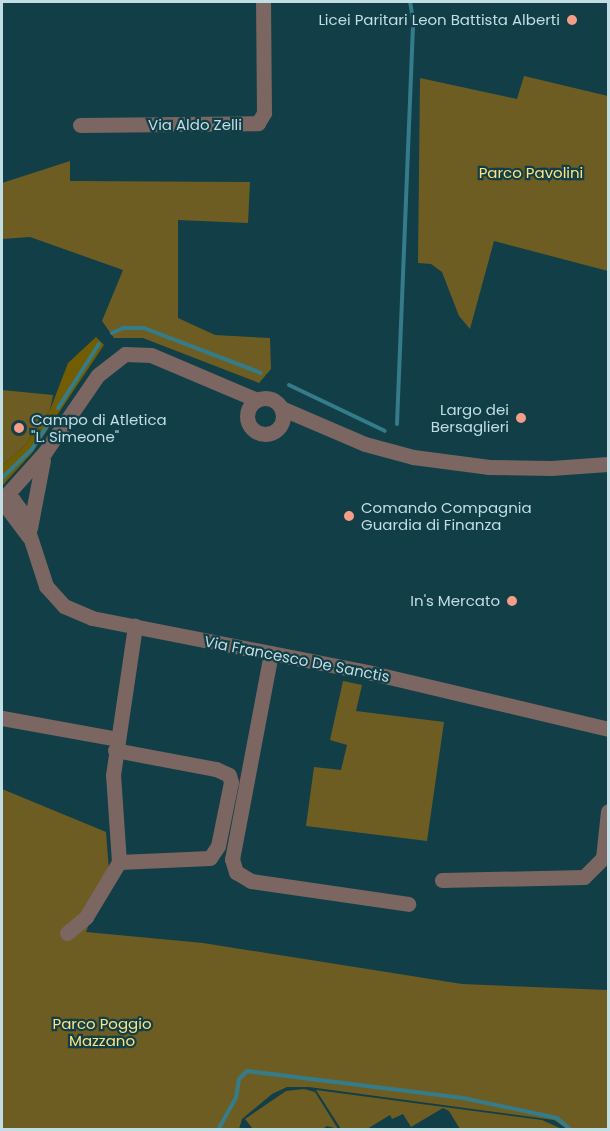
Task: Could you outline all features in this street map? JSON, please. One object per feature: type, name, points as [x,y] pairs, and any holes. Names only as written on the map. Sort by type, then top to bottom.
[{"type":"street","name":"Via Aldo Zelli","points":[[80,125],[258,123],[264,113],[264,2]]},
{"type":"street","points":[[3,499],[45,452],[98,375],[125,354],[151,355],[257,400],[271,399],[281,408],[314,425],[376,447],[441,462],[551,468],[609,464]]},
{"type":"street","points":[[220,386],[247,418],[253,430],[261,434],[279,427],[314,425]]},
{"type":"street","points":[[247,418],[249,407],[257,400]]},
{"type":"street","points":[[279,427],[281,408]]},
{"type":"street","name":"Via Francesco De Sanctis","points":[[30,537],[33,494],[45,452]]},
{"type":"street","name":"Via Francesco De Sanctis","points":[[3,499],[18,504],[40,575],[57,600],[92,618],[271,653],[609,729]]},
{"type":"street","points":[[2,522],[30,537]]},
{"type":"street","points":[[67,933],[86,917],[119,862],[112,787],[116,745],[135,626]]},
{"type":"street","points":[[271,653],[232,859],[236,872],[251,881],[408,904]]},
{"type":"street","points":[[2,718],[216,769],[230,775],[231,782],[218,846],[210,858],[119,862]]},
{"type":"street","points":[[442,880],[584,877],[603,858],[609,811]]},
{"type":"green space","name":"Parco Pavolini","points":[[524,76],[608,96],[608,271],[494,241],[470,329],[459,316],[442,272],[431,264],[418,263],[420,78],[517,99]]},
{"type":"green space","points":[[70,161],[70,181],[250,182],[248,223],[178,220],[178,318],[215,335],[270,338],[271,369],[259,383],[143,338],[114,338],[102,321],[123,270],[30,237],[2,239],[2,183]]},
{"type":"green space","name":"Campo di Atletica \"L. Simeone\"","points":[[2,390],[53,395],[50,410],[25,445],[2,466]]},
{"type":"green space","points":[[343,681],[362,685],[356,711],[444,722],[427,841],[306,826],[314,767],[341,770],[347,745],[330,740]]},
{"type":"green space","name":"Parco Poggio Mazzano","points":[[2,789],[106,832],[109,871],[86,932],[203,943],[462,984],[608,990],[608,1129],[567,1129],[554,1120],[309,1087],[287,1087],[272,1094],[242,1119],[239,1129],[2,1129]]},
{"type":"green space","points":[[304,1089],[315,1092],[338,1129],[327,1126],[321,1130],[253,1129],[245,1119],[286,1091]]},
{"type":"green space","points":[[316,1090],[542,1120],[562,1129],[460,1129],[449,1111],[443,1108],[411,1127],[403,1114],[392,1119],[390,1115],[367,1129],[341,1129]]},
{"type":"shaded area","points":[[96,337],[104,345],[32,453],[2,486],[2,466],[25,445],[50,410],[68,363]]},
{"type":"waterway","points":[[397,424],[413,20],[410,2]]},
{"type":"waterway","points":[[112,333],[123,328],[144,328],[261,373]]},
{"type":"waterway","points":[[58,408],[99,344]]},
{"type":"waterway","points":[[289,385],[385,431]]},
{"type":"waterway","points":[[2,478],[32,449],[52,418]]},
{"type":"waterway","points":[[218,1130],[236,1098],[239,1079],[247,1071],[463,1098],[557,1118],[571,1130]]},
{"type":"place","name":"Licei Paritari Leon Battista Alberti","points":[[572,20]]},
{"type":"place","name":"Largo dei Bersaglieri","points":[[521,418]]},
{"type":"place","name":"Campo di Atletica \"L. Simeone\"","points":[[19,428]]},
{"type":"place","name":"Comando Compagnia Guardia di Finanza","points":[[349,516]]},
{"type":"place","name":"In's Mercato","points":[[512,601]]}]
